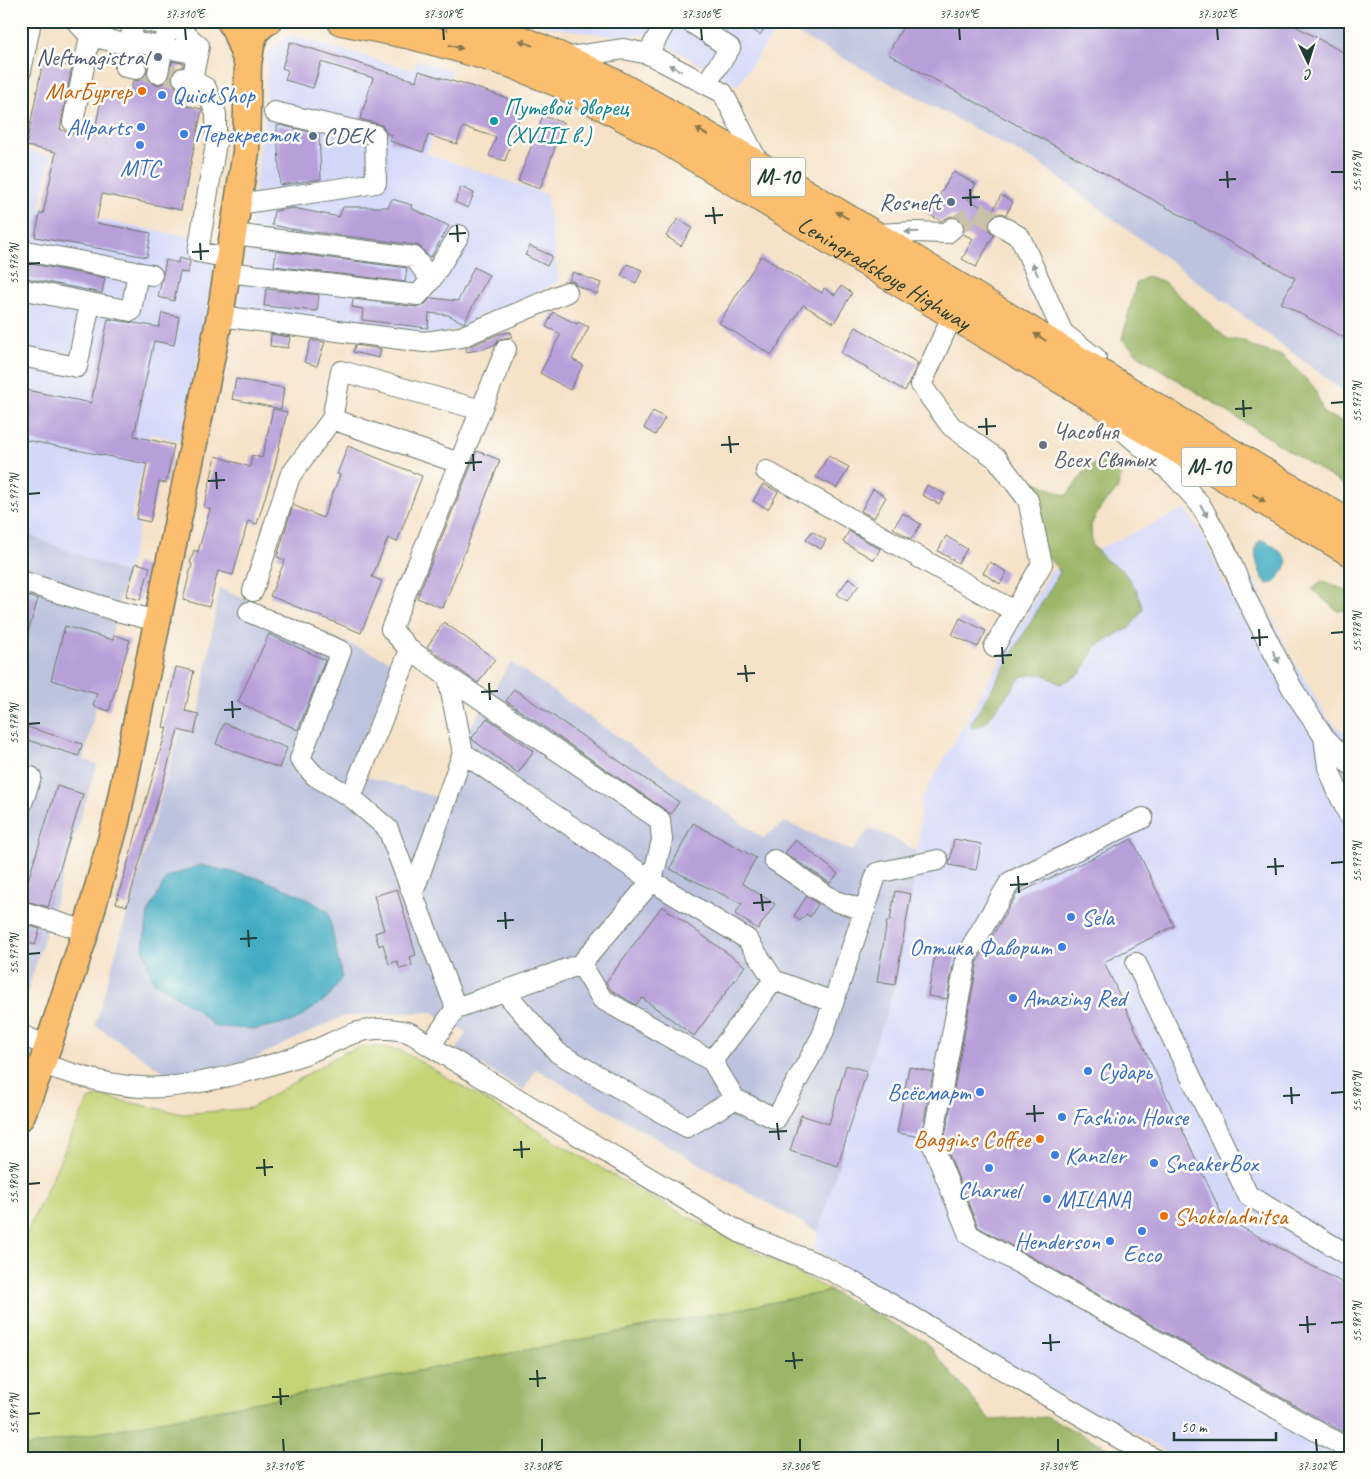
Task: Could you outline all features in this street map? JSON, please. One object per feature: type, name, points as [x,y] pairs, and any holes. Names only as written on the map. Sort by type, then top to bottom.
[{"type":"highway","name":"Leningradskoye Highway","points":[[341,21],[411,35],[459,48],[510,63],[559,83],[661,137],[1350,552]]},
{"type":"highway","name":"Leningradskoye Highway","points":[[459,21],[509,36],[563,58],[613,83],[760,166],[1350,524]]},
{"type":"main road","points":[[230,21],[248,64]]},
{"type":"main road","points":[[21,1117],[45,1055],[86,931],[116,822],[220,316],[246,152],[248,64],[251,46],[255,32],[266,22],[270,21]]},
{"type":"street","points":[[21,71],[31,21]]},
{"type":"street","points":[[76,21],[90,36],[131,46],[160,60],[191,70],[206,88],[216,114],[216,143],[198,252],[230,255],[414,257],[431,280]]},
{"type":"street","points":[[146,21],[169,23],[178,28],[199,46],[191,70]]},
{"type":"street","points":[[648,54],[666,21]]},
{"type":"street","points":[[689,21],[730,48],[706,84]]},
{"type":"street","points":[[160,60],[169,23]]},
{"type":"street","points":[[73,122],[90,36]]},
{"type":"street","points":[[563,58],[624,49],[648,54],[723,93],[760,166]]},
{"type":"street","points":[[238,204],[376,183],[375,135],[274,112]]},
{"type":"street","points":[[216,114],[248,122]]},
{"type":"street","points":[[1000,225],[1020,236],[1063,332],[1186,426]]},
{"type":"street","points":[[869,232],[879,234],[947,233],[953,228]]},
{"type":"street","points":[[230,255],[418,295],[431,280],[458,235]]},
{"type":"street","points":[[21,250],[145,274],[131,311],[21,289]]},
{"type":"street","points":[[220,316],[424,342],[461,337],[567,292]]},
{"type":"street","points":[[21,356],[76,367],[90,302]]},
{"type":"street","points":[[952,314],[921,385],[952,426],[997,459],[1028,500],[1042,564],[994,647]]},
{"type":"street","points":[[430,1046],[456,1008],[581,964],[652,881],[662,840],[660,820],[410,650],[392,629],[506,349]]},
{"type":"street","points":[[253,590],[290,476],[332,419],[341,371],[481,410]]},
{"type":"street","points":[[1068,383],[1173,474],[1200,504],[1225,549],[1248,602],[1292,688],[1324,737],[1350,764]]},
{"type":"street","points":[[332,419],[459,463]]},
{"type":"street","points":[[766,471],[1014,611]]},
{"type":"street","points":[[21,580],[117,611],[158,621]]},
{"type":"street","points":[[249,612],[341,651],[300,759],[315,776],[352,797],[388,829],[456,1008]]},
{"type":"street","points":[[352,797],[410,650]]},
{"type":"street","points":[[413,893],[463,753],[448,677]]},
{"type":"street","points":[[1324,737],[1328,767],[1350,818]]},
{"type":"street","points":[[463,753],[652,881],[747,939],[774,980],[833,1002]]},
{"type":"street","points":[[21,774],[31,777],[21,806]]},
{"type":"street","points":[[1143,818],[1010,882],[967,954],[932,1143],[969,1235],[1350,1450]]},
{"type":"street","points":[[774,860],[835,901],[864,910]]},
{"type":"street","points":[[581,964],[602,998],[712,1061],[736,1099],[776,1119],[822,1036],[877,873],[938,860]]},
{"type":"street","points":[[21,912],[86,931]]},
{"type":"street","points":[[1136,963],[1248,1195],[1350,1256]]},
{"type":"street","points":[[712,1061],[774,980]]},
{"type":"street","points":[[504,991],[558,1053],[687,1127],[736,1099]]},
{"type":"street","points":[[21,1035],[45,1055],[83,1078],[122,1085],[163,1087],[207,1082],[258,1068],[308,1053],[348,1034],[377,1028],[408,1032],[741,1233],[818,1264],[855,1283],[1153,1458]]},
{"type":"shaded area","points":[[543,21],[782,21],[737,86],[647,34],[619,37],[542,26]]},
{"type":"shaded area","points":[[803,21],[1350,21],[1350,396],[1039,163],[798,34]]},
{"type":"shaded area","points":[[290,35],[413,70],[417,60],[452,71],[427,154],[546,194],[559,282],[498,311],[480,315],[468,326],[432,337],[238,314],[264,122],[268,52]]},
{"type":"shaded area","points":[[21,149],[51,156],[40,208],[191,237],[216,265],[182,441],[150,434],[131,520],[140,522],[127,574],[21,532]]},
{"type":"shaded area","points":[[1185,509],[1202,534],[1228,590],[1253,577],[1288,651],[1327,718],[1350,738],[1350,1458],[1176,1458],[1124,1426],[1107,1423],[814,1249],[867,1071],[905,923],[917,865],[921,800],[1051,571]]},
{"type":"shaded area","points":[[21,532],[127,574],[84,760],[97,764],[21,1013]]},
{"type":"shaded area","points":[[219,588],[395,663],[351,772],[436,797],[457,748],[511,662],[763,838],[785,822],[852,851],[870,828],[917,851],[917,865],[895,985],[818,1232],[536,1069],[524,1090],[456,1051],[467,1032],[432,1012],[344,1016],[248,1061],[173,1078],[95,1025],[180,731],[194,734],[199,714]]},
{"type":"green space","points":[[1147,276],[1163,281],[1228,340],[1243,340],[1255,348],[1283,356],[1314,387],[1324,414],[1350,424],[1350,489],[1139,356],[1122,339],[1136,284]]},
{"type":"green space","points":[[1107,459],[1122,473],[1117,490],[1101,507],[1091,525],[1092,545],[1106,560],[1123,571],[1136,589],[1143,609],[1131,626],[1095,647],[1081,673],[1061,684],[1043,674],[1022,676],[985,723],[972,728],[971,724],[1060,572],[1047,556],[1025,477],[1066,496],[1088,467]]},
{"type":"green space","points":[[1323,581],[1350,592],[1350,610],[1337,611],[1312,589]]},
{"type":"green space","points":[[361,1047],[383,1047],[402,1051],[650,1197],[831,1291],[21,1448],[21,1245],[88,1100],[100,1096],[183,1114],[251,1108],[341,1054]]},
{"type":"green space","points":[[831,1291],[924,1340],[990,1420],[1048,1417],[1128,1458],[21,1458],[21,1448]]},
{"type":"water","points":[[1261,540],[1272,545],[1283,555],[1287,562],[1284,570],[1274,583],[1267,584],[1258,568],[1256,549],[1257,544]]},
{"type":"water","points":[[201,865],[262,879],[300,895],[328,911],[342,977],[328,998],[295,1021],[256,1029],[215,1027],[196,1009],[153,981],[143,948],[148,913],[167,877]]},
{"type":"building","points":[[740,21],[769,21],[760,35]]},
{"type":"building","points":[[906,21],[1286,21],[1350,56],[1350,341],[1281,303],[1295,278],[888,54]]},
{"type":"building","points":[[290,42],[416,81],[419,71],[524,104],[505,161],[489,156],[496,137],[463,127],[457,144],[428,135],[423,152],[390,141],[392,135],[386,133],[382,125],[360,119],[373,78],[321,62],[313,88],[285,80],[288,70],[282,68]]},
{"type":"building","points":[[43,61],[72,67],[60,129],[71,134],[78,133],[94,136],[103,89],[130,95],[133,81],[140,80],[146,74],[151,82],[156,85],[161,84],[167,81],[170,76],[172,61],[183,63],[183,66],[175,70],[171,76],[172,82],[180,90],[178,104],[202,109],[181,210],[102,194],[96,223],[151,233],[147,257],[35,237],[40,213],[43,214],[56,152],[26,146]]},
{"type":"building","points":[[543,116],[564,123],[540,189],[518,181]]},
{"type":"building","points":[[280,125],[319,134],[321,179],[280,185],[277,126]]},
{"type":"building","points":[[953,172],[976,184],[968,199],[992,213],[1001,195],[1013,202],[1006,215],[1001,213],[995,214],[990,219],[988,224],[989,230],[994,235],[976,267],[962,259],[973,239],[963,234],[965,226],[962,220],[951,216],[941,221],[928,214]]},
{"type":"building","points":[[461,187],[474,193],[468,208],[455,202]]},
{"type":"building","points":[[392,199],[412,205],[411,208],[449,226],[431,257],[416,245],[272,225],[274,211],[293,208],[339,217],[343,207],[388,207]]},
{"type":"building","points":[[678,219],[692,228],[681,246],[666,236]]},
{"type":"building","points":[[530,246],[552,256],[547,266],[525,255]]},
{"type":"building","points":[[276,251],[407,268],[405,282],[274,266]]},
{"type":"building","points":[[761,256],[822,293],[824,288],[835,295],[841,286],[852,293],[834,323],[803,305],[772,355],[719,323]]},
{"type":"building","points":[[179,258],[190,261],[188,273],[180,272],[174,301],[158,297],[166,260],[178,263]]},
{"type":"building","points":[[21,262],[105,278],[102,293],[21,277]]},
{"type":"building","points":[[627,264],[642,270],[636,283],[621,276]]},
{"type":"building","points":[[474,267],[489,275],[464,323],[448,315],[429,313],[428,328],[362,320],[363,309],[352,307],[353,299],[417,307],[423,306],[431,298],[458,301]]},
{"type":"building","points":[[573,272],[601,283],[597,294],[569,280]]},
{"type":"building","points":[[266,289],[319,295],[317,311],[264,306]]},
{"type":"building","points":[[553,312],[577,324],[578,322],[589,327],[572,359],[583,365],[570,390],[540,373],[561,334],[546,327]]},
{"type":"building","points":[[162,313],[179,317],[174,345],[154,341],[134,436],[174,445],[166,483],[159,482],[150,522],[136,519],[147,464],[21,439],[21,389],[91,403],[108,319],[159,327]]},
{"type":"building","points":[[856,327],[918,363],[905,391],[841,353]]},
{"type":"building","points":[[511,332],[512,337],[499,339],[496,344],[483,349],[467,352],[466,348],[499,334]]},
{"type":"building","points":[[271,334],[290,337],[288,348],[270,346]]},
{"type":"building","points":[[311,340],[325,342],[317,366],[304,362]]},
{"type":"building","points":[[355,345],[381,349],[379,358],[353,352]]},
{"type":"building","points":[[236,379],[284,388],[281,409],[232,399]]},
{"type":"building","points":[[273,409],[287,412],[275,465],[257,524],[248,521],[233,575],[218,571],[209,607],[183,600],[192,564],[190,563],[194,550],[198,552],[210,509],[204,507],[216,456],[250,467],[252,455],[262,458]]},
{"type":"building","points":[[653,411],[665,418],[655,435],[644,428]]},
{"type":"building","points":[[348,446],[422,476],[397,542],[388,538],[372,577],[382,581],[361,633],[270,596],[285,560],[277,557],[293,505],[323,518],[340,475],[337,474]]},
{"type":"building","points":[[477,451],[500,460],[443,608],[417,598]]},
{"type":"building","points":[[828,456],[849,467],[837,488],[816,477]]},
{"type":"building","points":[[763,484],[778,492],[768,509],[753,501]]},
{"type":"building","points":[[927,485],[945,494],[939,504],[922,495]]},
{"type":"building","points":[[873,489],[886,497],[874,518],[861,511]]},
{"type":"building","points":[[903,513],[921,524],[911,539],[893,528]]},
{"type":"building","points":[[812,531],[826,540],[821,549],[806,540]]},
{"type":"building","points":[[849,531],[880,549],[874,560],[843,542]]},
{"type":"building","points":[[946,536],[967,549],[958,563],[938,551]]},
{"type":"building","points":[[990,562],[1007,572],[1000,584],[983,573]]},
{"type":"building","points":[[136,563],[150,567],[140,600],[126,596]]},
{"type":"building","points":[[849,578],[859,585],[847,601],[837,594]]},
{"type":"building","points":[[21,594],[38,599],[24,646],[21,645]]},
{"type":"building","points":[[960,618],[986,631],[978,647],[952,635]]},
{"type":"building","points":[[444,622],[495,659],[478,683],[427,647]]},
{"type":"building","points":[[65,626],[113,640],[114,635],[130,640],[109,711],[93,706],[97,693],[51,680]]},
{"type":"building","points":[[269,634],[325,660],[298,730],[238,702]]},
{"type":"building","points":[[176,667],[194,671],[185,711],[199,714],[194,734],[178,730],[127,906],[116,903],[167,728],[163,727]]},
{"type":"building","points":[[514,689],[679,802],[671,814],[506,701]]},
{"type":"building","points":[[487,718],[534,751],[518,773],[473,740],[472,738]]},
{"type":"building","points":[[224,723],[287,748],[279,768],[216,744]]},
{"type":"building","points":[[21,725],[82,744],[79,756],[21,738]]},
{"type":"building","points":[[57,786],[83,794],[48,907],[22,900]]},
{"type":"building","points":[[693,823],[756,858],[742,883],[775,904],[758,929],[735,914],[742,904],[670,869]]},
{"type":"building","points":[[954,839],[981,844],[976,870],[949,865]]},
{"type":"building","name":"Fashion House","points":[[1132,839],[1174,926],[1104,962],[1223,1217],[1350,1287],[1350,1436],[978,1227],[944,1142],[978,960],[1017,894]]},
{"type":"building","points":[[796,840],[838,874],[830,883],[785,853]]},
{"type":"building","points":[[397,889],[416,955],[410,957],[412,966],[400,969],[397,961],[389,964],[383,944],[379,946],[375,933],[384,930],[374,896]]},
{"type":"building","points":[[895,891],[911,894],[895,985],[877,982],[887,921],[890,921]]},
{"type":"building","points":[[807,896],[818,904],[810,917],[806,914],[800,921],[794,916]]},
{"type":"building","points":[[662,906],[745,966],[694,1036],[642,998],[636,1005],[611,990],[606,982]]},
{"type":"building","points":[[27,925],[40,929],[35,945],[22,941]]},
{"type":"building","points":[[936,947],[956,950],[947,999],[928,996]]},
{"type":"building","points":[[846,1065],[867,1071],[838,1166],[790,1151],[801,1115],[829,1124]]},
{"type":"building","points":[[909,1067],[933,1072],[921,1137],[897,1133]]},
{"type":"tunnel","points":[[136,69],[183,78]]},
{"type":"tunnel","points":[[953,228],[977,211],[1000,225]]},
{"type":"place","name":"Neftmagistral","points":[[158,57]]},
{"type":"place","name":"МагБургер","points":[[142,91]]},
{"type":"place","name":"QuickShop","points":[[162,95]]},
{"type":"place","name":"Путевой дворец (XVIII в.)","points":[[494,121]]},
{"type":"place","name":"Allparts","points":[[141,127]]},
{"type":"place","name":"Перекресток","points":[[184,134]]},
{"type":"place","name":"CDEK","points":[[313,136]]},
{"type":"place","name":"МТС","points":[[140,145]]},
{"type":"place","name":"Rosneft","points":[[951,202]]},
{"type":"place","name":"Часовня Всех Святых","points":[[1043,445]]},
{"type":"place","name":"Sela","points":[[1071,917]]},
{"type":"place","name":"Оптика Фаворит","points":[[1062,947]]},
{"type":"place","name":"Amazing Red","points":[[1013,998]]},
{"type":"place","name":"Сударь","points":[[1088,1071]]},
{"type":"place","name":"Всёсмарт","points":[[980,1092]]},
{"type":"place","name":"Fashion House","points":[[1062,1117]]},
{"type":"place","name":"Baggins Coffee","points":[[1040,1139]]},
{"type":"place","name":"Kanzler","points":[[1055,1155]]},
{"type":"place","name":"SneakerBox","points":[[1154,1163]]},
{"type":"place","name":"Charuel","points":[[989,1168]]},
{"type":"place","name":"MILANA","points":[[1047,1199]]},
{"type":"place","name":"Shokoladnitsa","points":[[1164,1216]]},
{"type":"place","name":"Ecco","points":[[1142,1231]]},
{"type":"place","name":"Henderson","points":[[1110,1241]]}]
